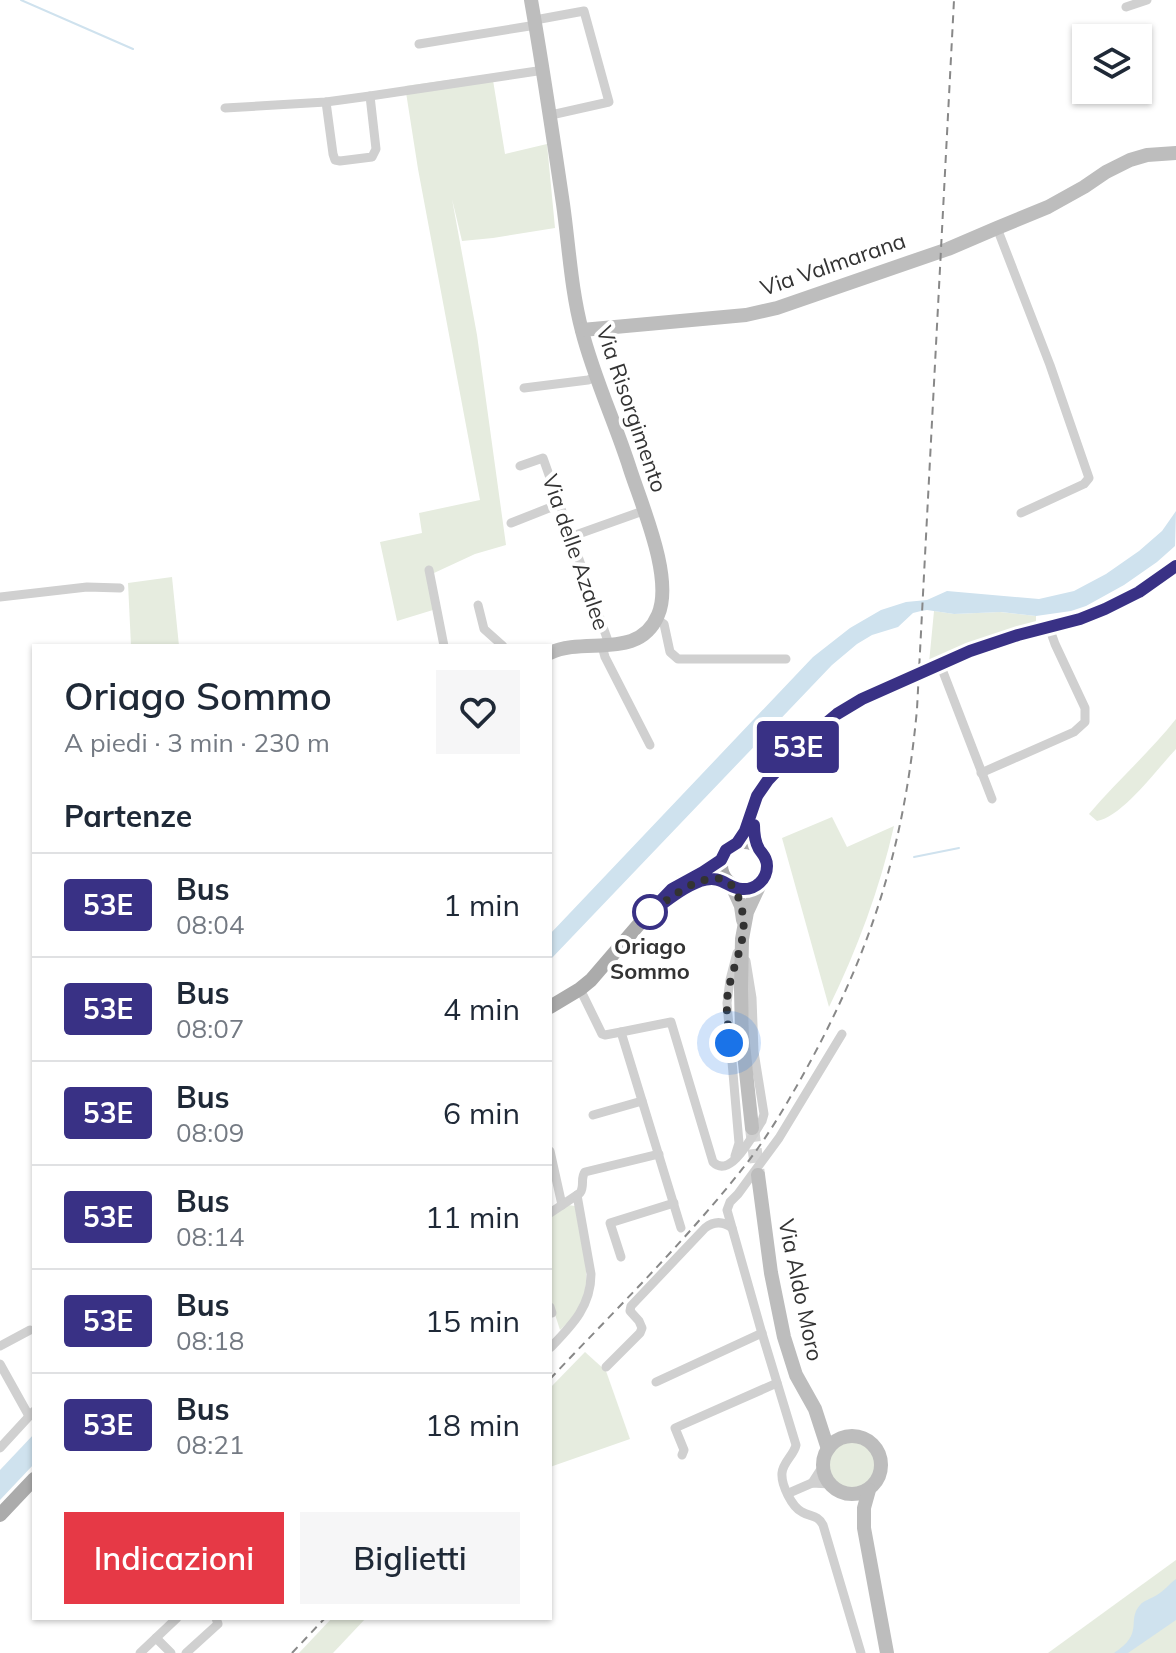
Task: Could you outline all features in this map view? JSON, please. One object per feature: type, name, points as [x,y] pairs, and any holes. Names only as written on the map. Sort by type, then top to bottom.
[{"type":"main road","points":[[737,843],[745,831],[757,796],[768,780],[826,722],[862,699],[1000,640],[1080,619],[1126,599],[1176,566]]},
{"type":"main road","points":[[752,813],[758,847]]},
{"type":"main road","points":[[552,1006],[580,989],[600,970],[647,915],[672,889],[721,860],[728,848],[748,842],[758,847],[764,855],[766,874],[761,882],[747,889],[711,879],[693,884],[647,915]]},
{"type":"main road","points":[[721,860],[721,872],[730,884]]},
{"type":"main road","points":[[0,1515],[32,1486]]},
{"type":"street","name":"Via Risorgimento","points":[[531,0],[582,330],[662,574],[662,603],[656,619]]},
{"type":"street","points":[[1126,7],[1147,0]]},
{"type":"street","points":[[419,44],[584,11],[609,102],[551,115]]},
{"type":"street","points":[[225,108],[326,102],[544,70]]},
{"type":"street","points":[[326,102],[335,160],[372,157],[375,154],[370,96]]},
{"type":"street","name":"Via Valmarana","points":[[582,330],[767,311],[948,249],[1048,207],[1122,163],[1147,155],[1176,153]]},
{"type":"street","points":[[997,228],[1050,365],[1089,478],[1084,484],[1021,513]]},
{"type":"street","points":[[524,388],[596,377]]},
{"type":"street","name":"Via delle Azalee","points":[[520,466],[543,458],[608,641],[605,646]]},
{"type":"street","points":[[511,523],[559,504]]},
{"type":"street","points":[[570,537],[643,511]]},
{"type":"street","points":[[429,570],[444,644]]},
{"type":"street","points":[[0,597],[87,587],[120,588]]},
{"type":"street","points":[[478,605],[484,629],[501,644]]},
{"type":"street","points":[[552,652],[569,647],[626,643],[638,639],[656,619],[664,624],[670,652],[678,659],[786,659]]},
{"type":"street","points":[[981,773],[1074,732],[1085,722],[1085,708],[1049,627]]},
{"type":"street","points":[[605,646],[605,657],[650,745]]},
{"type":"street","points":[[940,664],[992,799]]},
{"type":"street","points":[[728,1165],[739,1143],[727,1003],[750,904],[761,882]]},
{"type":"street","points":[[580,989],[602,1034],[671,1022],[713,1162],[718,1166],[734,1161],[764,1114],[754,1052],[741,906],[730,884]]},
{"type":"street","points":[[743,934],[742,1035],[752,1128]]},
{"type":"street","points":[[621,1032],[681,1228]]},
{"type":"street","points":[[842,1034],[779,1138],[727,1206],[796,1445],[782,1472],[798,1510],[822,1522],[861,1653]]},
{"type":"street","points":[[593,1115],[642,1101]]},
{"type":"street","points":[[552,1212],[583,1188],[582,1177],[585,1173],[659,1154]]},
{"type":"street","points":[[552,1160],[562,1205]]},
{"type":"street","name":"Via Aldo Moro","points":[[758,1175],[771,1273],[784,1337],[796,1375],[815,1409],[828,1449]]},
{"type":"street","points":[[552,1346],[583,1310],[589,1295],[591,1279],[577,1195]]},
{"type":"street","points":[[621,1257],[610,1223],[674,1203]]},
{"type":"street","points":[[606,1367],[640,1333],[642,1328],[630,1311],[631,1306],[708,1225],[721,1223],[732,1229]]},
{"type":"street","points":[[0,1346],[30,1330]]},
{"type":"street","points":[[656,1382],[762,1333]]},
{"type":"street","points":[[0,1364],[32,1413],[0,1448]]},
{"type":"street","points":[[682,1455],[684,1450],[675,1428],[777,1383]]},
{"type":"street","name":"Via Aldo Moro","points":[[815,1409],[853,1436]]},
{"type":"street","points":[[864,1528],[845,1494],[830,1484],[823,1466],[828,1449],[838,1440],[853,1436],[868,1440],[881,1459],[880,1475],[869,1490],[864,1508],[864,1528],[887,1653]]},
{"type":"street","points":[[812,1483],[823,1466]]},
{"type":"street","points":[[789,1493],[812,1483],[830,1484]]},
{"type":"street","points":[[845,1494],[869,1490]]},
{"type":"street","points":[[140,1653],[175,1620]]},
{"type":"street","points":[[186,1653],[218,1624],[217,1620]]},
{"type":"street","points":[[156,1638],[171,1653]]},
{"type":"shaded area","points":[[492,74],[505,154],[547,144],[555,228],[462,241],[452,199],[477,335],[506,545],[475,554],[434,573],[433,610],[397,621],[380,542],[422,533],[419,513],[480,500],[405,86]]},
{"type":"shaded area","points":[[172,577],[179,644],[131,644],[128,583]]},
{"type":"shaded area","points":[[934,611],[1036,616],[1036,626],[929,663]]},
{"type":"shaded area","points":[[1176,719],[1176,749],[1128,801],[1107,818],[1097,821],[1089,814]]},
{"type":"shaded area","points":[[832,817],[847,847],[894,826],[867,918],[829,1007],[782,838]]},
{"type":"shaded area","points":[[568,1205],[575,1206],[585,1259],[584,1295],[579,1309],[560,1330],[552,1305],[552,1216]]},
{"type":"shaded area","points":[[585,1352],[606,1371],[630,1439],[552,1466],[552,1386]]},
{"type":"shaded area","points":[[852,1442],[869,1449],[876,1466],[869,1483],[852,1490],[835,1483],[828,1466],[835,1449]]},
{"type":"shaded area","points":[[1176,1560],[1176,1653],[1048,1653]]},
{"type":"shaded area","points":[[330,1620],[364,1620],[333,1653],[299,1653]]},
{"type":"water","points":[[1176,511],[1175,546],[1124,585],[1086,606],[1036,616],[1001,612],[954,614],[927,610],[913,613],[898,627],[872,635],[857,644],[832,665],[552,958],[552,932],[813,657],[850,628],[881,610],[906,602],[927,600],[947,591],[1039,599],[1074,591],[1106,574],[1162,531]]},
{"type":"water","points":[[32,1436],[32,1466],[0,1500],[0,1470]]},
{"type":"water","points":[[1176,1579],[1176,1620],[1128,1653],[1114,1653],[1129,1639],[1140,1605]]},
{"type":"waterway","points":[[21,0],[133,49]]},
{"type":"waterway","points":[[914,857],[959,848]]},
{"type":"tunnel","points":[[752,1128],[758,1175]]},
{"type":"railway","points":[[552,1377],[673,1250],[758,1148],[824,1036],[864,947],[879,902],[903,810],[917,709],[954,0]]},
{"type":"railway","points":[[292,1653],[323,1620]]},
{"type":"bus line","name":"53E","points":[[754,825],[758,847],[767,864],[761,882],[742,889],[722,880],[701,881],[686,887],[647,915],[665,894],[681,882],[721,860],[726,850],[737,843],[745,831],[757,796],[768,780],[807,739],[837,714],[862,699],[970,651],[1105,609],[1139,592],[1176,566]]},
{"type":"place","name":"Oriago Sommo","points":[[650,912]]},
{"type":"route","points":[[650,912],[647,915],[686,887],[701,881],[717,879],[732,886],[741,906],[743,928],[727,1003],[729,1043]]}]
